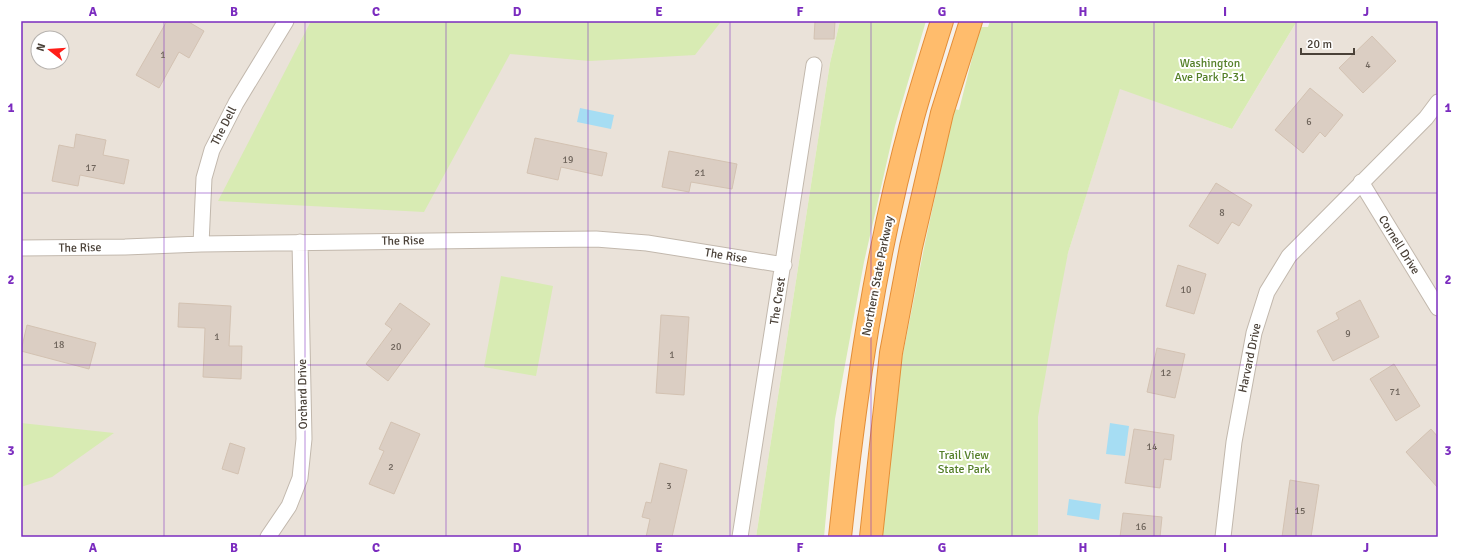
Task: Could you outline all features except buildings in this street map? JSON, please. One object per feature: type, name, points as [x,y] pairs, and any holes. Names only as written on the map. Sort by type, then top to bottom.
[{"type":"highway","name":"Northern State Parkway","points":[[840,537],[866,334],[886,229],[913,117],[942,21]]},
{"type":"highway","points":[[871,537],[891,353],[911,247],[942,113],[971,21]]},
{"type":"street","name":"The Dell","points":[[201,244],[204,178],[212,150],[236,103],[286,21]]},
{"type":"street","name":"The Crest","points":[[740,537],[784,265],[814,65]]},
{"type":"street","name":"Harvard Drive","points":[[1223,537],[1235,434],[1254,333],[1267,292],[1289,256],[1426,118],[1438,102]]},
{"type":"street","name":"Cornell Drive","points":[[1361,182],[1438,308]]},
{"type":"street","name":"The Rise","points":[[21,248],[125,247],[300,242],[596,239],[646,243],[784,265]]},
{"type":"street","name":"Orchard Drive","points":[[268,537],[289,506],[300,478],[304,439],[300,242]]},
{"type":"shaded area","points":[[21,21],[840,21],[830,63],[756,537],[21,537]]},
{"type":"shaded area","points":[[1297,21],[1438,21],[1438,537],[1038,537],[1038,348],[1120,88],[1232,129]]},
{"type":"green space","points":[[311,21],[718,21],[720,23],[695,55],[590,61],[510,54],[424,212],[218,201]]},
{"type":"green space","points":[[840,21],[926,21],[895,126],[864,262],[835,419],[824,537],[756,537],[830,63]]},
{"type":"green space","name":"Trail View State Park","points":[[990,21],[1297,21],[1232,129],[1120,89],[1068,253],[1054,326],[1038,417],[1038,537],[882,537],[893,404],[925,243],[954,109],[959,110],[980,27],[988,27]]},
{"type":"green space","points":[[501,276],[553,286],[536,376],[484,367]]},
{"type":"green space","points":[[21,423],[114,433],[52,477],[21,487]]},
{"type":"water","points":[[580,108],[614,115],[611,129],[577,122]]},
{"type":"water","points":[[1110,423],[1129,426],[1125,456],[1106,454]]},
{"type":"water","points":[[1069,499],[1101,504],[1099,520],[1067,515]]},
{"type":"park label","name":"Washington Ave Park P-31","points":[[1210,70]]}]
